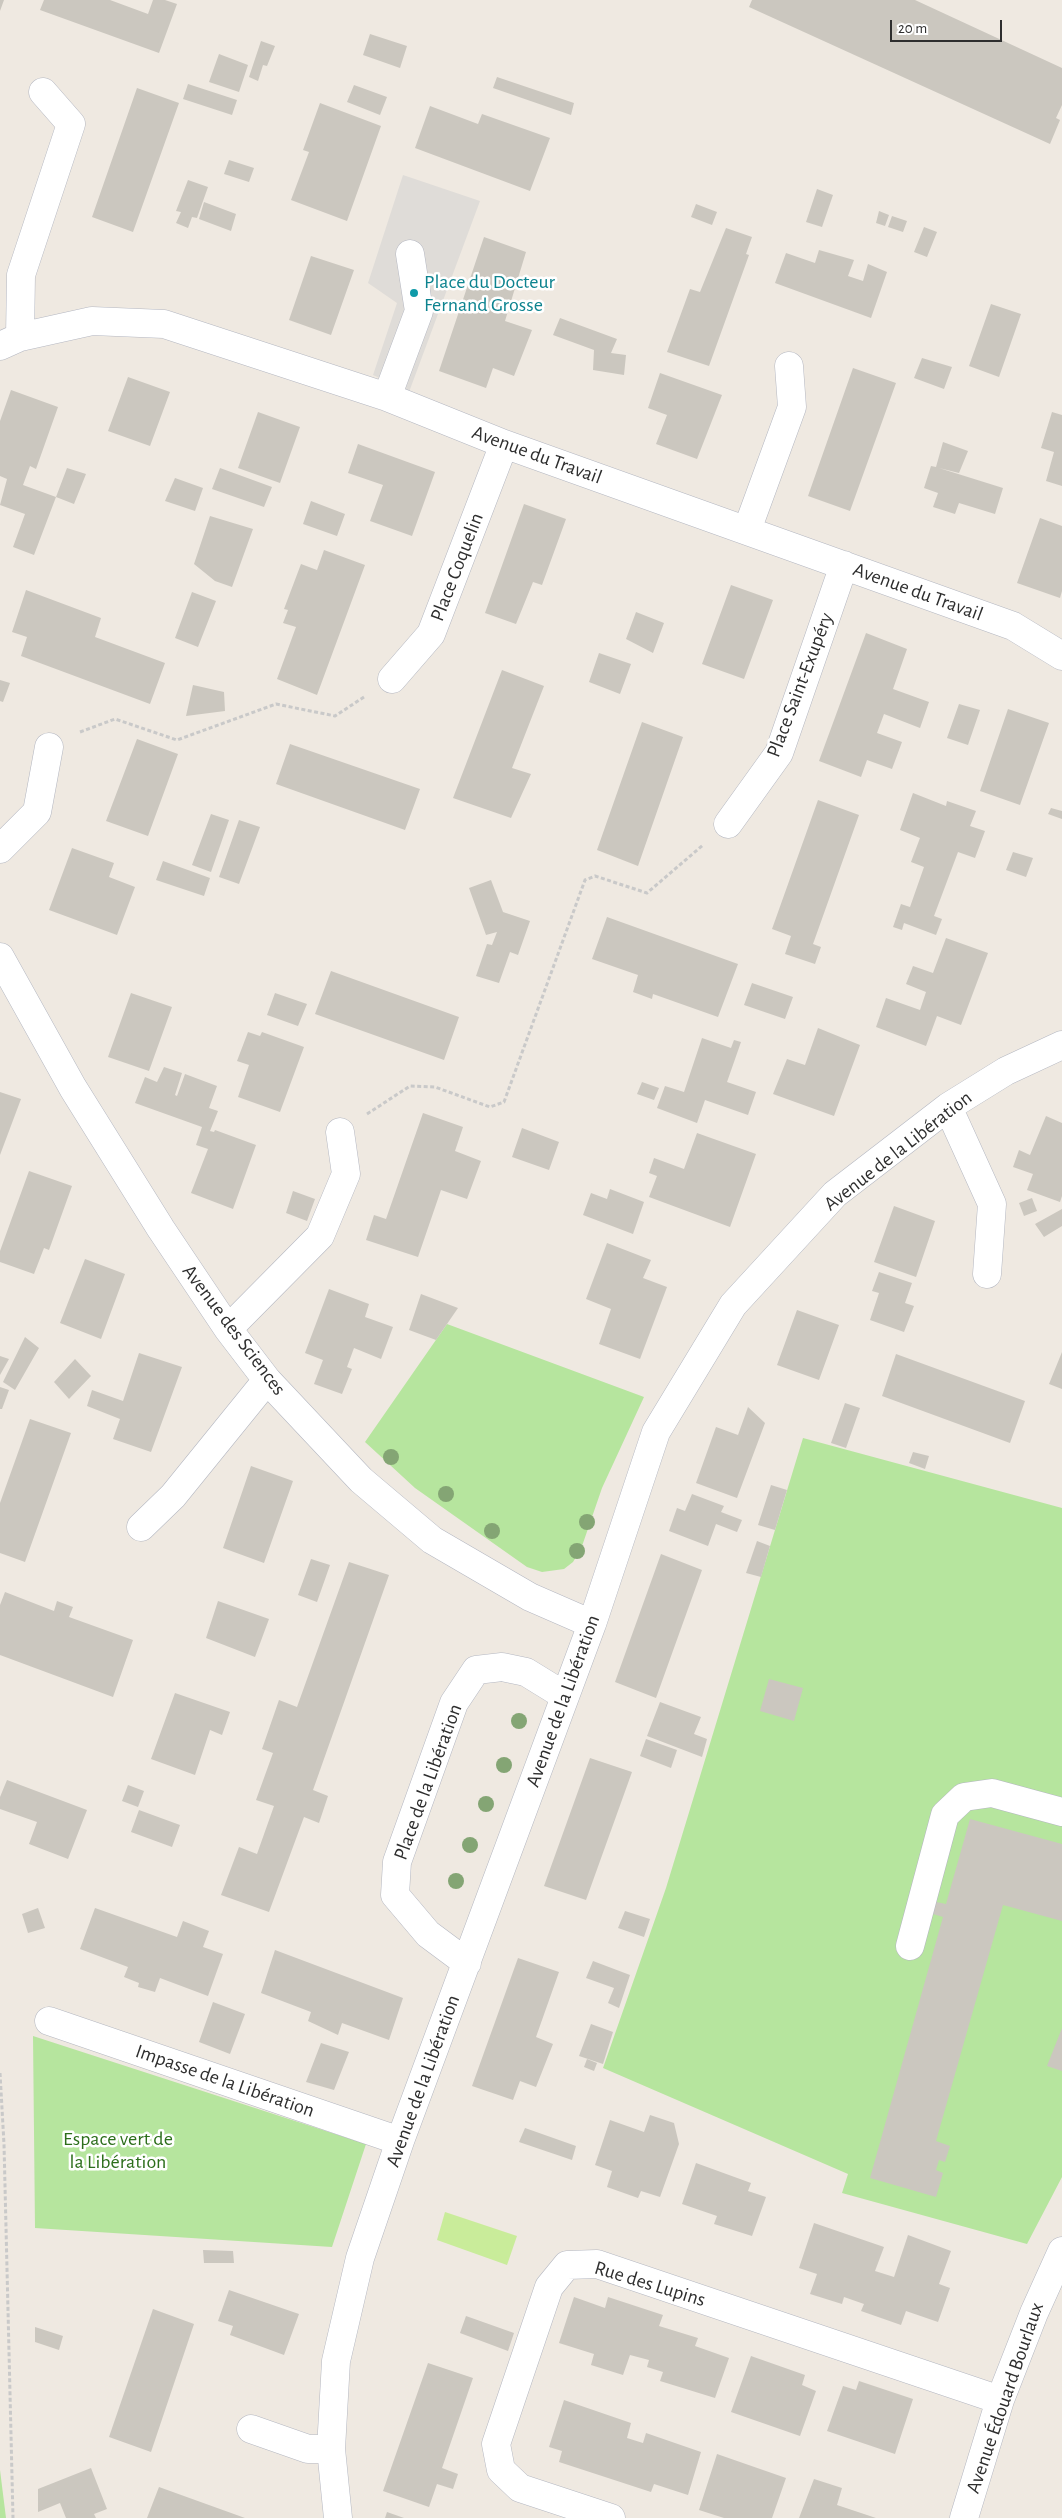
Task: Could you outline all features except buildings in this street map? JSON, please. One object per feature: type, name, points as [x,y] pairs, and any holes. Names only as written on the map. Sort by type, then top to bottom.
[{"type":"street","points":[[10,341],[21,275],[72,124],[43,92]]},
{"type":"street","points":[[387,397],[419,311],[410,254]]},
{"type":"street","name":"Avenue du Travail","points":[[10,341],[92,322],[164,324],[387,397],[504,444],[1013,626],[1062,656]]},
{"type":"street","points":[[746,530],[792,407],[789,366]]},
{"type":"street","name":"Place Coquelin","points":[[392,679],[432,634],[504,444]]},
{"type":"street","name":"Place Saint-Exupéry","points":[[728,824],[779,752],[844,565]]},
{"type":"street","points":[[0,849],[37,812],[49,747]]},
{"type":"street","name":"Avenue des Sciences","points":[[0,957],[8,993],[73,1088],[161,1229],[228,1329],[267,1380],[361,1480],[432,1540],[530,1597],[592,1624]]},
{"type":"street","name":"Avenue de la Libération","points":[[338,2518],[331,2449],[336,2361],[360,2258],[400,2141],[592,1624],[656,1432],[733,1306],[835,1194],[948,1107],[1006,1071],[1062,1045]]},
{"type":"street","points":[[948,1107],[992,1204],[988,1274]]},
{"type":"street","points":[[228,1329],[320,1236],[346,1174],[340,1132]]},
{"type":"street","points":[[141,1527],[173,1496],[267,1380]]},
{"type":"street","name":"Place de la Libération","points":[[467,1963],[428,1934],[395,1895],[397,1862],[454,1703],[476,1670],[502,1667],[526,1672],[565,1696]]},
{"type":"street","points":[[910,1946],[944,1815],[964,1797],[992,1793],[1062,1812]]},
{"type":"street","name":"Impasse de la Libération","points":[[49,2021],[400,2141]]},
{"type":"street","name":"Avenue Édouard Bourlaux","points":[[964,2518],[1000,2400],[1041,2296],[1062,2251]]},
{"type":"street","name":"Rue des Lupins","points":[[611,2518],[520,2488],[501,2470],[496,2444],[549,2287],[567,2265],[597,2264],[1000,2400]]},
{"type":"street","points":[[251,2429],[308,2449],[331,2449]]},
{"type":"path","points":[[49,747],[115,719],[177,740],[276,704],[335,716],[392,679]]},
{"type":"path","points":[[340,1132],[410,1086],[435,1087],[490,1107],[504,1102],[585,880],[595,876],[647,894],[728,824]]},
{"type":"path","points":[[0,2073],[4,2144],[13,2518]]},
{"type":"green space","points":[[447,1324],[644,1397],[602,1488],[581,1549],[573,1562],[564,1569],[542,1572],[527,1567],[415,1488],[365,1442]]},
{"type":"green space","points":[[803,1438],[1062,1508],[1062,2177],[1027,2244],[842,2193],[848,2174],[603,2068],[666,1888]]},
{"type":"green space","name":"Espace vert de la Libération","points":[[33,2036],[366,2144],[332,2247],[35,2228]]},
{"type":"green space","points":[[445,2212],[517,2236],[507,2265],[437,2240]]},
{"type":"green space","points":[[0,2470],[6,2518],[0,2518]]},
{"type":"shaded area","name":"Place du Docteur Fernand Grosse","points":[[403,175],[480,201],[409,392],[373,375],[397,303],[368,283]]},
{"type":"place","name":"Place du Docteur Fernand Grosse","points":[[414,293]]}]
